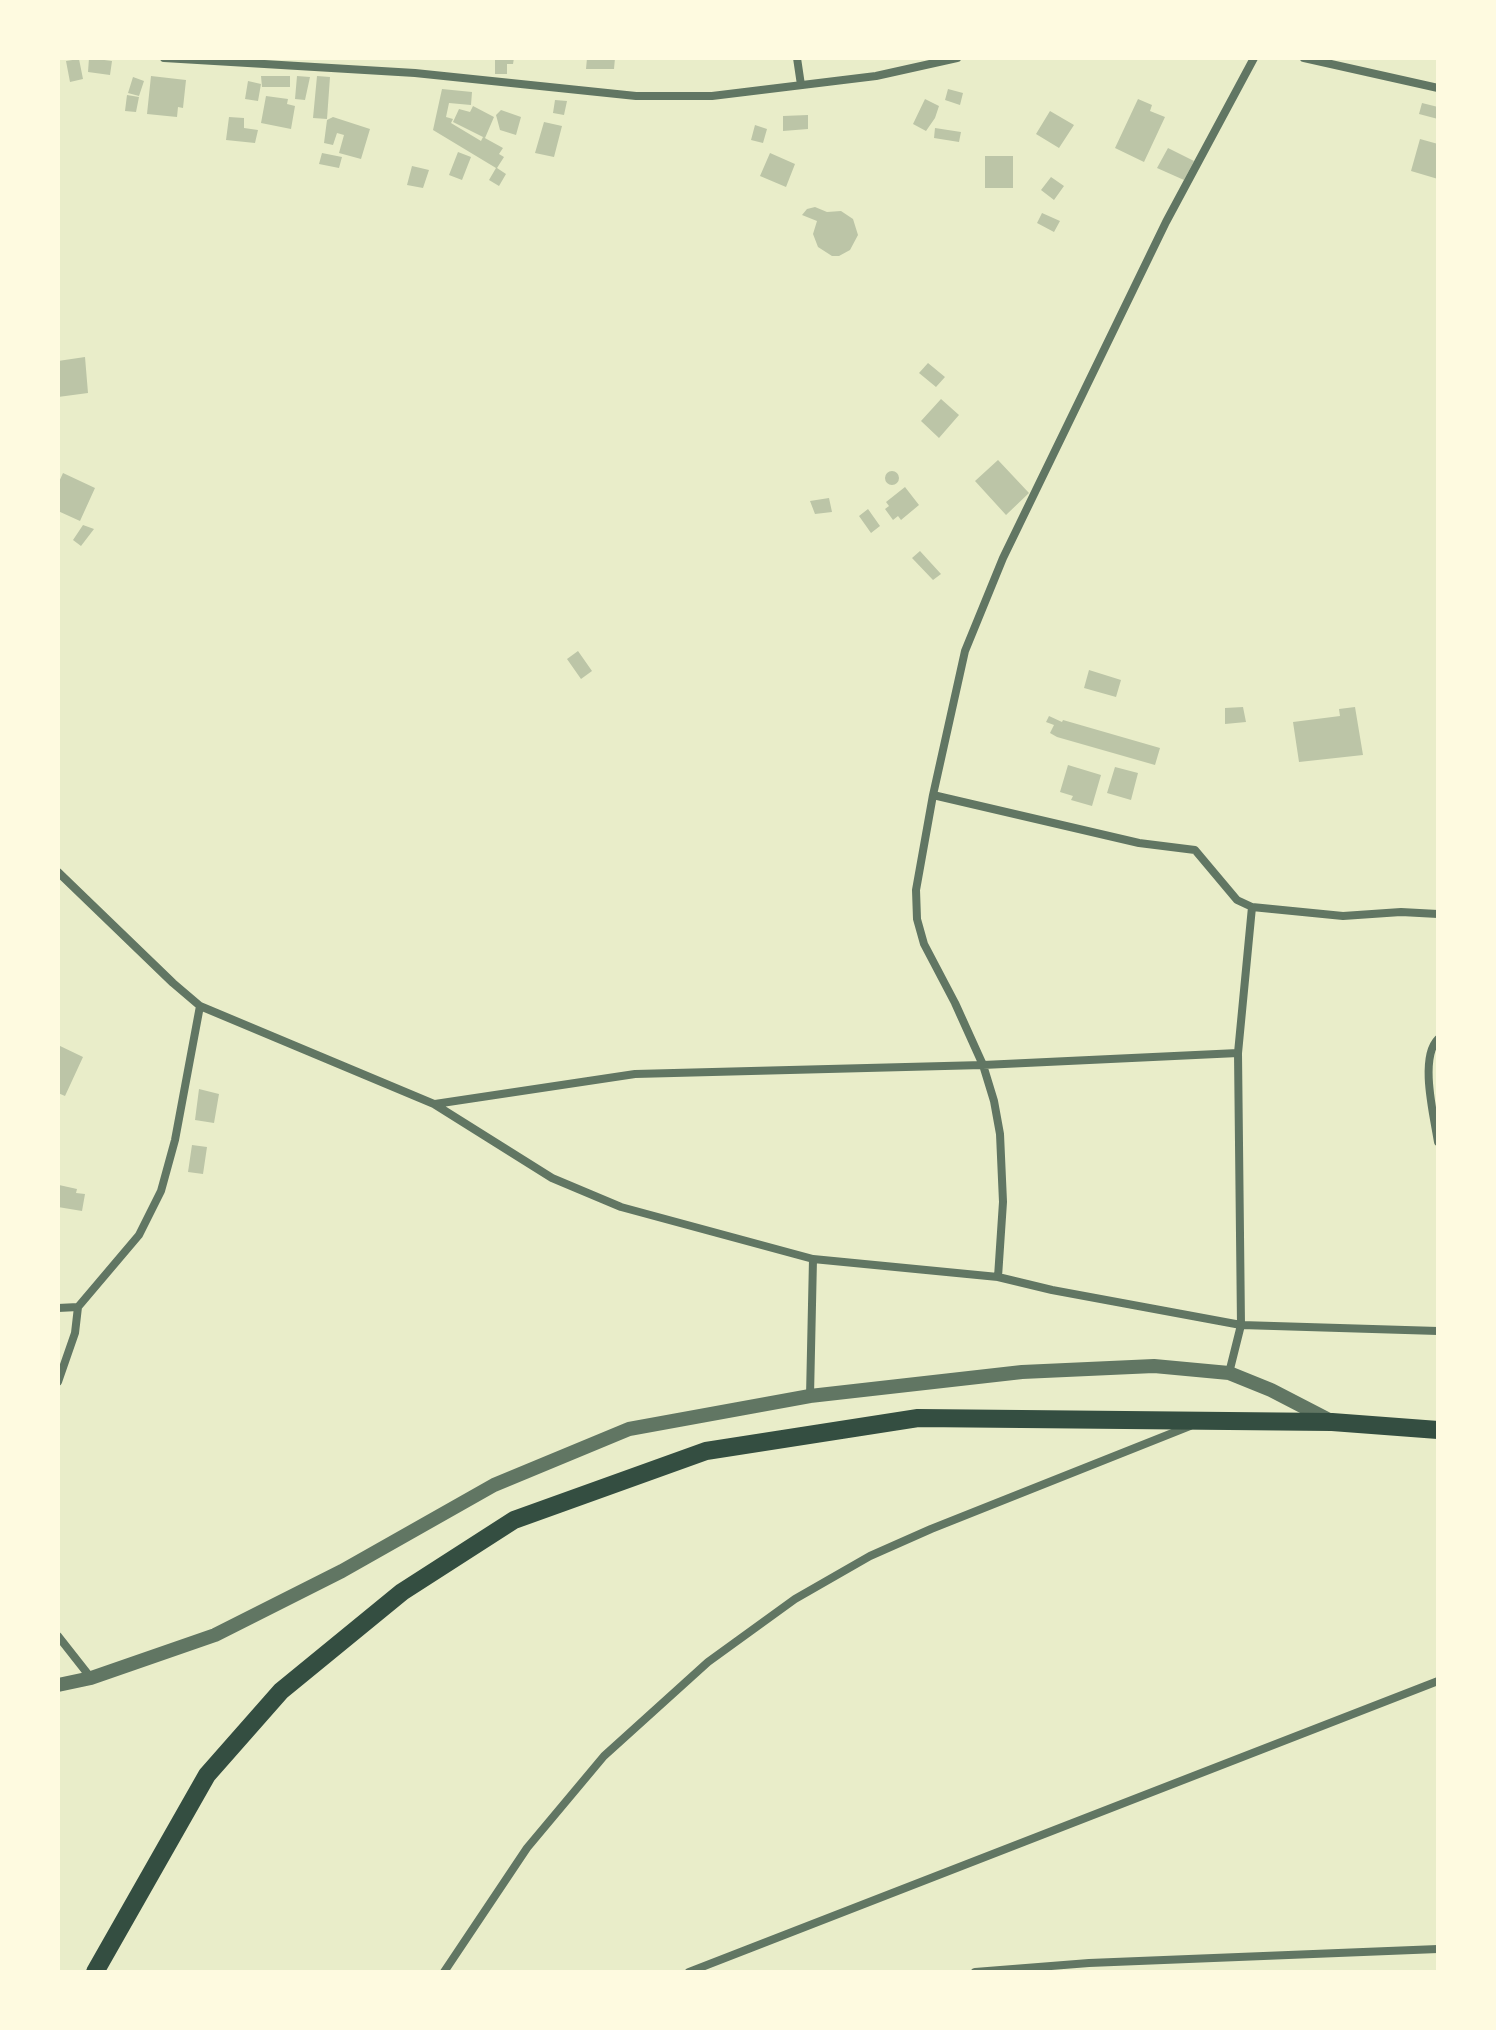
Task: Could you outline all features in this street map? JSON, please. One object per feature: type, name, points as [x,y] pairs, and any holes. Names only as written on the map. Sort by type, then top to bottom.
[{"type":"highway","points":[[95,1972],[207,1775],[281,1691],[402,1592],[514,1520],[706,1451],[918,1418],[1332,1422],[1438,1430]]},
{"type":"street","points":[[164,58],[415,73],[636,96],[712,96],[876,76],[957,58]]},
{"type":"street","points":[[797,58],[801,85]]},
{"type":"street","points":[[998,1277],[1003,1202],[1002,1151],[994,1101],[983,1065],[924,944],[917,919],[916,890],[933,795],[965,651],[1003,558],[1166,222],[1254,58]]},
{"type":"street","points":[[1304,58],[1438,88]]},
{"type":"street","points":[[933,795],[1139,843],[1195,850],[1237,900],[1252,907],[1343,916],[1401,912],[1438,914]]},
{"type":"street","points":[[58,872],[200,1006],[434,1104],[552,1178],[621,1207],[813,1259],[998,1277],[1241,1325],[1438,1331]]},
{"type":"street","points":[[1229,1373],[1241,1325],[1238,1053],[1252,907]]},
{"type":"street","points":[[58,1382],[75,1333],[78,1307],[139,1235],[161,1191],[175,1140],[200,1006]]},
{"type":"street","points":[[1438,1039],[1430,1046],[1428,1071],[1438,1142]]},
{"type":"street","points":[[434,1104],[635,1074],[983,1065],[1238,1053]]},
{"type":"street","points":[[810,1396],[813,1259]]},
{"type":"street","points":[[58,1308],[78,1307]]},
{"type":"street","points":[[58,1685],[91,1678],[215,1635],[342,1571],[494,1485],[629,1429],[810,1396],[1022,1372],[1154,1366],[1229,1373],[1271,1390],[1332,1422]]},
{"type":"street","points":[[444,1972],[527,1848],[604,1756],[708,1662],[783,1608],[870,1556],[1202,1421]]},
{"type":"street","points":[[58,1636],[91,1678]]},
{"type":"street","points":[[689,1972],[1438,1681]]},
{"type":"street","points":[[975,1972],[1089,1963],[1438,1949]]},
{"type":"building","points":[[89,58],[112,61],[110,75],[88,72]]},
{"type":"building","points":[[495,58],[514,58],[513,64],[507,64],[507,74],[495,74]]},
{"type":"building","points":[[587,58],[615,58],[614,69],[586,69]]},
{"type":"building","points":[[79,59],[83,79],[70,82],[66,61]]},
{"type":"building","points":[[151,76],[186,80],[183,108],[178,107],[177,117],[147,114]]},
{"type":"building","points":[[261,76],[290,76],[290,87],[262,87]]},
{"type":"building","points":[[297,76],[310,77],[305,100],[295,99]]},
{"type":"building","points":[[317,76],[330,77],[327,119],[313,118]]},
{"type":"building","points":[[133,77],[144,81],[139,96],[128,93]]},
{"type":"building","points":[[248,81],[261,84],[258,101],[245,99]]},
{"type":"building","points":[[442,89],[472,92],[471,105],[449,103],[446,117],[481,141],[483,137],[503,148],[499,154],[504,157],[497,168],[506,174],[499,186],[489,180],[496,168],[433,130]]},
{"type":"building","points":[[948,89],[963,93],[960,105],[945,100]]},
{"type":"building","points":[[127,95],[139,97],[136,112],[125,111]]},
{"type":"building","points":[[266,96],[288,99],[287,104],[295,106],[291,129],[261,123]]},
{"type":"building","points":[[925,99],[939,106],[926,131],[913,124]]},
{"type":"building","points":[[1138,99],[1152,105],[1150,111],[1165,117],[1144,162],[1115,148]]},
{"type":"building","points":[[555,100],[567,101],[564,115],[553,113]]},
{"type":"building","points":[[1422,103],[1438,107],[1438,119],[1419,114]]},
{"type":"building","points":[[473,106],[494,117],[485,138],[453,122],[459,109],[470,112]]},
{"type":"building","points":[[501,110],[521,117],[516,135],[500,130],[496,115]]},
{"type":"building","points":[[1050,111],[1074,125],[1059,148],[1036,134]]},
{"type":"building","points":[[808,115],[808,129],[783,131],[783,116]]},
{"type":"building","points":[[229,117],[244,118],[244,128],[258,130],[255,143],[226,140]]},
{"type":"building","points":[[333,117],[370,129],[361,159],[339,153],[344,135],[337,133],[333,145],[324,143],[327,120]]},
{"type":"building","points":[[544,122],[562,126],[554,157],[535,153]]},
{"type":"building","points":[[755,125],[767,129],[763,143],[751,140]]},
{"type":"building","points":[[935,128],[961,132],[959,142],[934,138]]},
{"type":"building","points":[[1420,139],[1438,144],[1438,179],[1411,171]]},
{"type":"building","points":[[1168,148],[1194,161],[1184,180],[1157,168]]},
{"type":"building","points":[[458,152],[471,157],[462,180],[449,175]]},
{"type":"building","points":[[322,153],[342,157],[339,168],[319,164]]},
{"type":"building","points":[[770,153],[795,164],[786,187],[760,176]]},
{"type":"building","points":[[985,156],[1013,156],[1013,188],[985,188]]},
{"type":"building","points":[[412,166],[429,170],[423,188],[407,185]]},
{"type":"building","points":[[1051,177],[1064,186],[1054,200],[1041,190]]},
{"type":"building","points":[[815,207],[827,212],[841,211],[853,219],[858,235],[850,250],[832,256],[818,247],[813,234],[817,221],[802,215],[807,209]]},
{"type":"building","points":[[1042,213],[1060,221],[1054,232],[1037,223]]},
{"type":"building","points":[[85,357],[88,393],[58,397],[58,361]]},
{"type":"building","points":[[928,363],[945,377],[936,387],[919,373]]},
{"type":"building","points":[[941,399],[959,415],[939,438],[921,421]]},
{"type":"building","points":[[998,460],[1029,493],[1006,515],[975,481]]},
{"type":"building","points":[[892,471],[899,478],[892,485],[885,478]]},
{"type":"building","points":[[63,473],[95,488],[80,521],[58,511],[58,484]]},
{"type":"building","points":[[905,487],[919,505],[901,520],[898,516],[893,520],[885,509],[889,506],[886,502]]},
{"type":"building","points":[[829,498],[832,512],[815,514],[810,501]]},
{"type":"building","points":[[868,509],[880,526],[871,533],[859,516]]},
{"type":"building","points":[[83,525],[94,529],[81,546],[73,540]]},
{"type":"building","points":[[920,551],[941,574],[933,580],[912,558]]},
{"type":"building","points":[[578,651],[592,671],[581,679],[567,659]]},
{"type":"building","points":[[1089,670],[1121,680],[1116,697],[1084,688]]},
{"type":"building","points":[[1243,707],[1246,722],[1225,724],[1225,708]]},
{"type":"building","points":[[1355,707],[1363,755],[1299,762],[1293,722],[1340,716],[1339,709]]},
{"type":"building","points":[[1049,716],[1160,748],[1155,765],[1057,737],[1050,733],[1054,725],[1046,722]]},
{"type":"building","points":[[1068,765],[1101,775],[1092,806],[1071,800],[1073,796],[1060,792]]},
{"type":"building","points":[[1115,767],[1138,773],[1131,800],[1107,793]]},
{"type":"building","points":[[58,1045],[83,1057],[65,1096],[58,1093]]},
{"type":"building","points":[[199,1089],[219,1094],[214,1123],[195,1120]]},
{"type":"building","points":[[192,1145],[207,1147],[203,1174],[188,1172]]},
{"type":"building","points":[[59,1185],[85,1194],[82,1211],[58,1207]]}]
